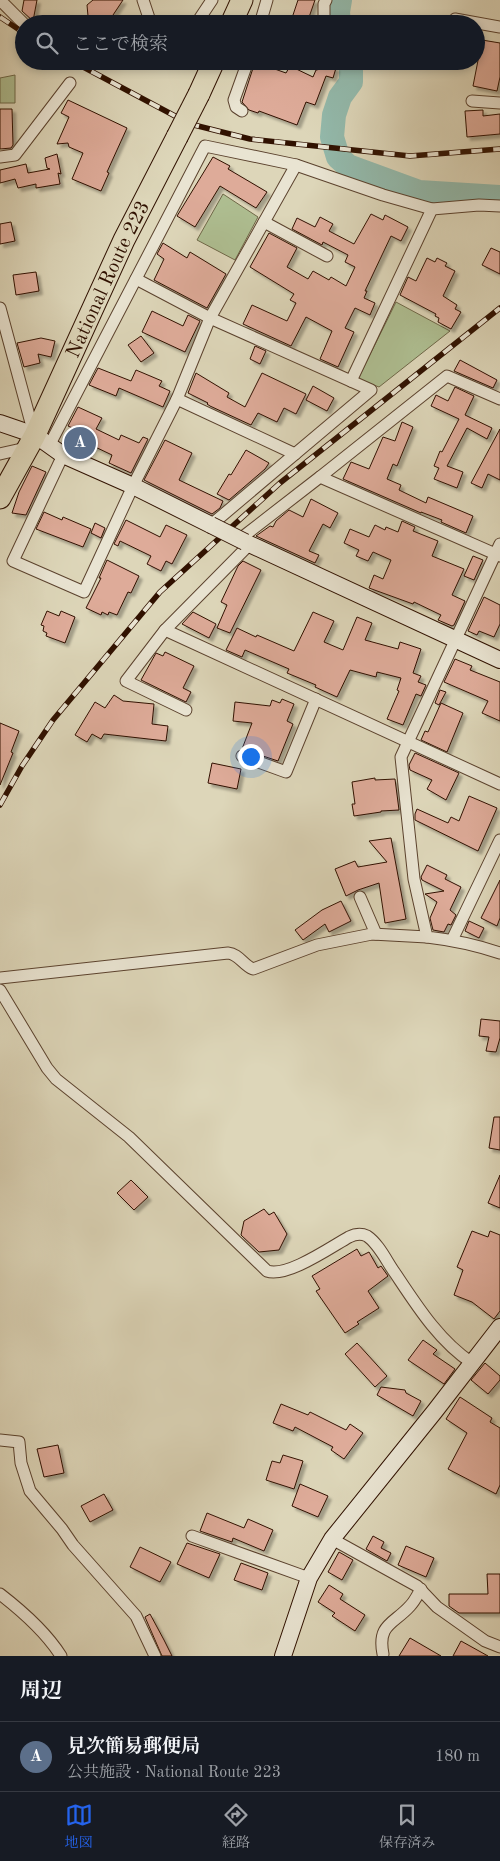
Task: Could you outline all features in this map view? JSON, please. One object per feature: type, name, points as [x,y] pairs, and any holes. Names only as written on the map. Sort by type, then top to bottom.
[{"type":"highway","points":[[235,15],[242,0]]},
{"type":"highway","name":"National Route 223","points":[[0,498],[43,446],[124,240],[210,70]]},
{"type":"street","points":[[0,0],[15,15]]},
{"type":"street","points":[[143,0],[148,15]]},
{"type":"street","points":[[202,15],[212,0]]},
{"type":"street","points":[[263,15],[267,0]]},
{"type":"street","points":[[324,15],[326,0]]},
{"type":"street","points":[[485,25],[500,28]]},
{"type":"street","points":[[242,111],[236,107],[234,100],[245,70]]},
{"type":"street","points":[[0,157],[15,155],[70,83]]},
{"type":"street","points":[[472,101],[500,103]]},
{"type":"street","points":[[296,165],[210,318],[177,398],[133,486],[84,592],[13,561],[43,446],[136,279],[205,146],[296,165],[383,195],[432,208],[479,205],[500,206]]},
{"type":"street","points":[[351,381],[432,208]]},
{"type":"street","points":[[264,222],[327,256]]},
{"type":"street","points":[[136,279],[210,318],[371,390],[211,524]]},
{"type":"street","points":[[0,308],[43,446]]},
{"type":"street","points":[[186,710],[126,680],[165,630],[245,542],[320,477],[447,376],[500,399]]},
{"type":"street","points":[[177,398],[295,454]]},
{"type":"street","points":[[0,423],[43,446],[133,486],[245,542],[500,660]]},
{"type":"street","points":[[0,454],[43,446]]},
{"type":"street","points":[[320,477],[498,551],[401,756],[414,879],[427,937]]},
{"type":"street","points":[[165,630],[408,740],[500,784]]},
{"type":"street","points":[[242,756],[286,772],[316,699]]},
{"type":"street","points":[[452,940],[500,840]]},
{"type":"street","points":[[360,897],[376,934]]},
{"type":"street","points":[[0,978],[231,953],[253,969],[317,945],[376,934],[452,940],[474,944],[500,953]]},
{"type":"street","points":[[0,990],[47,1068],[56,1079],[129,1137],[267,1271],[283,1271],[298,1265],[349,1237],[357,1234],[365,1235],[377,1247],[430,1322],[459,1354],[472,1363]]},
{"type":"street","points":[[283,1656],[309,1578],[332,1539],[500,1327]]},
{"type":"street","points":[[0,1440],[20,1442],[21,1463],[30,1491],[73,1545],[136,1616],[155,1656]]},
{"type":"street","points":[[192,1536],[309,1578]]},
{"type":"street","points":[[332,1539],[421,1589],[437,1607],[485,1641],[500,1647]]},
{"type":"street","points":[[382,1654],[381,1638],[386,1627],[410,1606],[421,1589]]},
{"type":"street","points":[[0,1594],[34,1625],[61,1656]]},
{"type":"green space","points":[[15,75],[15,103],[0,103],[0,78]]},
{"type":"green space","points":[[223,194],[258,217],[235,260],[197,240]]},
{"type":"green space","points":[[396,302],[450,331],[379,387],[358,379]]},
{"type":"building","points":[[24,0],[37,0],[34,15],[26,15],[22,11]]},
{"type":"building","points":[[93,0],[123,0],[113,15],[88,15],[87,5]]},
{"type":"building","points":[[298,0],[315,0],[310,15],[293,15]]},
{"type":"building","points":[[485,40],[500,43],[500,77],[497,91],[473,86],[476,70],[485,70]]},
{"type":"building","points":[[252,70],[278,70],[286,73],[288,70],[298,70],[313,77],[316,70],[335,70],[333,78],[326,76],[315,105],[306,102],[297,125],[259,111],[258,113],[249,110],[242,102]]},
{"type":"building","points":[[68,100],[127,128],[107,172],[109,173],[101,191],[72,179],[83,153],[69,147],[68,143],[57,144],[69,117],[61,113]]},
{"type":"building","points":[[0,109],[12,109],[13,145],[11,148],[0,149]]},
{"type":"building","points":[[483,110],[483,116],[500,114],[500,134],[467,137],[465,111]]},
{"type":"building","points":[[57,154],[61,174],[58,173],[60,184],[36,188],[36,184],[18,188],[15,179],[0,183],[0,170],[26,164],[28,173],[50,169],[47,168],[45,158]]},
{"type":"building","points":[[213,157],[230,166],[228,169],[267,192],[256,208],[220,186],[195,227],[177,216]]},
{"type":"building","points":[[371,214],[383,220],[385,215],[408,227],[401,241],[391,236],[365,291],[367,291],[364,298],[375,303],[370,315],[355,308],[345,328],[354,332],[338,367],[320,359],[332,331],[306,317],[291,346],[243,324],[252,305],[287,321],[296,303],[290,300],[294,294],[250,267],[269,233],[297,248],[287,267],[308,279],[313,271],[329,280],[331,277],[346,286],[355,267],[345,262],[348,255],[323,242],[322,245],[292,229],[297,218],[315,227],[320,217],[333,224],[329,231],[354,244]]},
{"type":"building","points":[[11,222],[15,241],[0,244],[0,224]]},
{"type":"building","points":[[163,243],[187,258],[190,252],[226,274],[207,308],[154,280],[164,259],[157,254]]},
{"type":"building","points":[[491,248],[500,252],[500,274],[482,265]]},
{"type":"building","points":[[427,258],[435,262],[437,258],[447,263],[445,266],[455,271],[443,296],[457,305],[455,309],[461,312],[451,329],[438,322],[439,318],[435,316],[436,314],[400,295],[408,277],[416,281]]},
{"type":"building","points":[[36,272],[39,291],[16,295],[13,275]]},
{"type":"building","points":[[152,311],[183,326],[188,315],[200,321],[185,352],[142,332]]},
{"type":"building","points":[[141,336],[154,353],[141,362],[128,345]]},
{"type":"building","points":[[41,338],[55,341],[51,357],[38,354],[40,363],[24,367],[17,343]]},
{"type":"building","points":[[255,346],[266,351],[260,364],[250,359]]},
{"type":"building","points":[[460,360],[497,380],[493,388],[454,371]]},
{"type":"building","points":[[98,368],[131,381],[136,370],[162,381],[159,386],[170,391],[163,407],[119,388],[116,396],[89,385]]},
{"type":"building","points":[[196,373],[229,393],[227,397],[245,407],[262,373],[306,394],[296,414],[284,408],[277,422],[258,413],[251,425],[210,406],[208,403],[188,393]]},
{"type":"building","points":[[313,386],[334,398],[327,411],[306,400]]},
{"type":"building","points":[[455,387],[474,396],[465,415],[492,428],[487,439],[467,428],[447,466],[463,472],[457,488],[434,479],[439,468],[434,466],[440,451],[442,452],[459,419],[431,406],[436,395],[448,401]]},
{"type":"building","points":[[78,407],[102,418],[96,429],[119,440],[121,435],[139,443],[143,437],[148,439],[131,473],[109,463],[112,455],[89,444],[84,453],[70,446],[77,430],[68,426]]},
{"type":"building","points":[[402,422],[413,427],[397,466],[393,464],[387,479],[401,485],[399,490],[426,503],[428,497],[473,516],[466,533],[441,522],[442,520],[421,513],[343,479],[351,462],[369,469],[383,437],[395,441]]},
{"type":"building","points":[[500,429],[500,480],[488,474],[482,488],[471,483]]},
{"type":"building","points":[[165,440],[192,453],[179,480],[223,501],[220,508],[212,514],[144,480]]},
{"type":"building","points":[[246,450],[269,463],[265,469],[229,500],[217,494]]},
{"type":"building","points":[[32,466],[46,472],[26,515],[12,513],[19,492]]},
{"type":"building","points":[[311,499],[338,513],[330,528],[323,524],[309,551],[319,555],[315,563],[256,536],[270,526],[273,527],[276,521],[289,510],[303,517]]},
{"type":"building","points":[[44,512],[62,520],[63,517],[91,529],[83,547],[36,529]]},
{"type":"building","points":[[126,520],[160,537],[166,525],[187,535],[172,564],[166,561],[161,571],[147,564],[151,556],[120,541],[118,546],[114,544]]},
{"type":"building","points":[[402,521],[415,527],[413,531],[438,541],[432,556],[464,569],[452,595],[465,601],[452,626],[438,620],[441,615],[414,602],[413,604],[369,588],[374,575],[383,579],[391,560],[373,552],[368,561],[356,556],[359,550],[344,543],[350,529],[369,537],[375,525],[385,530],[386,527],[398,532]]},
{"type":"building","points":[[95,523],[105,528],[101,538],[91,533]]},
{"type":"building","points":[[473,556],[483,560],[474,580],[464,576]]},
{"type":"building","points":[[107,560],[139,576],[131,593],[128,592],[117,615],[109,612],[108,615],[102,612],[101,615],[86,608],[101,578],[99,578]]},
{"type":"building","points":[[243,561],[261,570],[230,633],[217,628],[227,605],[221,602],[238,566]]},
{"type":"building","points":[[484,597],[500,605],[500,624],[494,637],[479,631],[477,635],[468,631]]},
{"type":"building","points":[[47,611],[59,616],[61,611],[75,617],[65,643],[46,636],[47,633],[43,631],[44,626],[41,625]]},
{"type":"building","points":[[193,612],[216,624],[209,638],[182,624]]},
{"type":"building","points":[[313,612],[334,621],[324,642],[343,650],[357,617],[372,623],[365,640],[398,649],[400,642],[421,649],[413,673],[421,676],[418,682],[426,685],[421,696],[416,694],[403,725],[387,719],[399,691],[397,690],[401,678],[377,672],[376,677],[350,670],[337,697],[315,687],[316,685],[287,673],[289,669],[245,650],[242,657],[226,650],[237,628],[294,651]]},
{"type":"building","points":[[165,652],[194,666],[183,688],[191,692],[186,702],[141,680],[156,653],[163,656]]},
{"type":"building","points":[[455,659],[472,666],[470,670],[500,682],[500,721],[482,713],[488,701],[444,682]]},
{"type":"building","points":[[440,690],[446,692],[439,705],[435,703]]},
{"type":"building","points":[[114,695],[123,701],[154,704],[152,724],[168,726],[166,741],[104,734],[101,739],[92,734],[87,742],[75,735],[95,702],[105,708]]},
{"type":"building","points":[[282,699],[294,704],[287,721],[293,724],[278,761],[242,749],[252,723],[233,721],[235,702],[270,706],[272,700],[280,703]]},
{"type":"building","points":[[441,703],[463,713],[447,752],[421,740],[425,731],[428,732]]},
{"type":"building","points":[[0,723],[19,731],[11,752],[13,753],[0,785]]},
{"type":"building","points":[[415,753],[459,773],[446,800],[427,789],[432,780],[410,770],[409,765]]},
{"type":"building","points":[[212,763],[241,769],[237,789],[208,783]]},
{"type":"building","points":[[375,778],[375,780],[395,779],[399,810],[354,816],[352,804],[355,804],[352,782]]},
{"type":"building","points":[[469,796],[497,808],[478,851],[415,820],[417,809],[448,823],[451,817],[459,821]]},
{"type":"building","points":[[391,838],[406,919],[385,923],[379,883],[346,896],[335,869],[355,861],[358,867],[387,862],[369,841]]},
{"type":"building","points":[[427,865],[447,875],[445,879],[461,887],[450,910],[456,915],[451,925],[448,924],[444,932],[433,930],[430,918],[437,902],[425,894],[444,891],[422,880],[421,877]]},
{"type":"building","points":[[500,880],[500,918],[497,926],[481,918]]},
{"type":"building","points":[[341,901],[351,921],[329,932],[325,924],[303,940],[295,930],[322,910]]},
{"type":"building","points":[[469,921],[484,928],[479,938],[465,931]]},
{"type":"building","points":[[481,1019],[500,1021],[500,1038],[496,1052],[486,1051],[489,1037],[479,1036]]},
{"type":"building","points":[[494,1117],[500,1117],[500,1150],[489,1148]]},
{"type":"building","points":[[500,1175],[500,1208],[488,1203]]},
{"type":"building","points":[[131,1180],[148,1197],[134,1210],[117,1193]]},
{"type":"building","points":[[264,1209],[269,1215],[274,1212],[287,1234],[279,1250],[259,1252],[241,1235],[244,1221]]},
{"type":"building","points":[[472,1231],[488,1237],[490,1231],[500,1235],[500,1311],[494,1319],[472,1302],[454,1295],[463,1270],[457,1267]]},
{"type":"building","points":[[357,1249],[361,1256],[369,1252],[378,1268],[381,1266],[388,1276],[368,1291],[379,1308],[357,1322],[359,1324],[345,1333],[316,1291],[320,1289],[312,1276]]},
{"type":"building","points":[[423,1340],[437,1350],[433,1354],[455,1369],[444,1384],[408,1360]]},
{"type":"building","points":[[357,1343],[387,1376],[375,1387],[345,1354]]},
{"type":"building","points":[[485,1363],[500,1376],[500,1380],[488,1394],[471,1380]]},
{"type":"building","points":[[381,1387],[405,1390],[406,1393],[421,1401],[413,1416],[377,1395]]},
{"type":"building","points":[[460,1397],[492,1418],[490,1422],[500,1428],[500,1485],[496,1494],[448,1469],[467,1433],[446,1419]]},
{"type":"building","points":[[281,1404],[308,1415],[310,1412],[346,1430],[350,1424],[363,1433],[344,1459],[331,1450],[333,1447],[295,1427],[293,1431],[273,1423]]},
{"type":"building","points":[[58,1445],[64,1473],[44,1477],[37,1449]]},
{"type":"building","points":[[283,1455],[303,1461],[294,1489],[266,1480],[272,1461],[280,1463]]},
{"type":"building","points":[[300,1484],[328,1496],[318,1517],[292,1506]]},
{"type":"building","points":[[104,1494],[113,1510],[90,1522],[81,1506]]},
{"type":"building","points":[[207,1513],[244,1528],[248,1519],[273,1530],[264,1551],[233,1538],[232,1542],[200,1531]]},
{"type":"building","points":[[373,1536],[384,1542],[381,1548],[391,1553],[387,1561],[366,1549]]},
{"type":"building","points":[[187,1543],[220,1554],[209,1578],[177,1564]]},
{"type":"building","points":[[406,1546],[434,1558],[426,1577],[398,1565]]},
{"type":"building","points":[[140,1547],[171,1562],[160,1582],[130,1567]]},
{"type":"building","points":[[339,1552],[353,1560],[342,1580],[328,1572]]},
{"type":"building","points":[[241,1563],[268,1573],[262,1590],[234,1580]]},
{"type":"building","points":[[487,1574],[500,1574],[500,1613],[459,1613],[449,1606],[449,1594],[488,1594]]},
{"type":"building","points":[[329,1585],[343,1594],[340,1599],[365,1615],[355,1631],[332,1616],[335,1613],[318,1602]]},
{"type":"building","points":[[150,1614],[172,1656],[162,1656],[145,1617]]},
{"type":"building","points":[[410,1638],[441,1656],[399,1656]]},
{"type":"building","points":[[461,1641],[488,1656],[453,1656]]},
{"type":"waterway","points":[[338,15],[340,0]]},
{"type":"waterway","points":[[351,70],[351,82],[340,97],[334,115],[332,137],[338,157],[348,166],[419,192],[500,197]]},
{"type":"railway","points":[[0,17],[15,27]]},
{"type":"railway","points":[[89,70],[190,124],[250,139],[410,156],[500,149]]},
{"type":"railway","points":[[0,805],[22,766],[53,720],[160,592],[280,483],[500,308]]},
{"type":"place","name":"見次簡易郵便局","points":[[80,443]]}]
